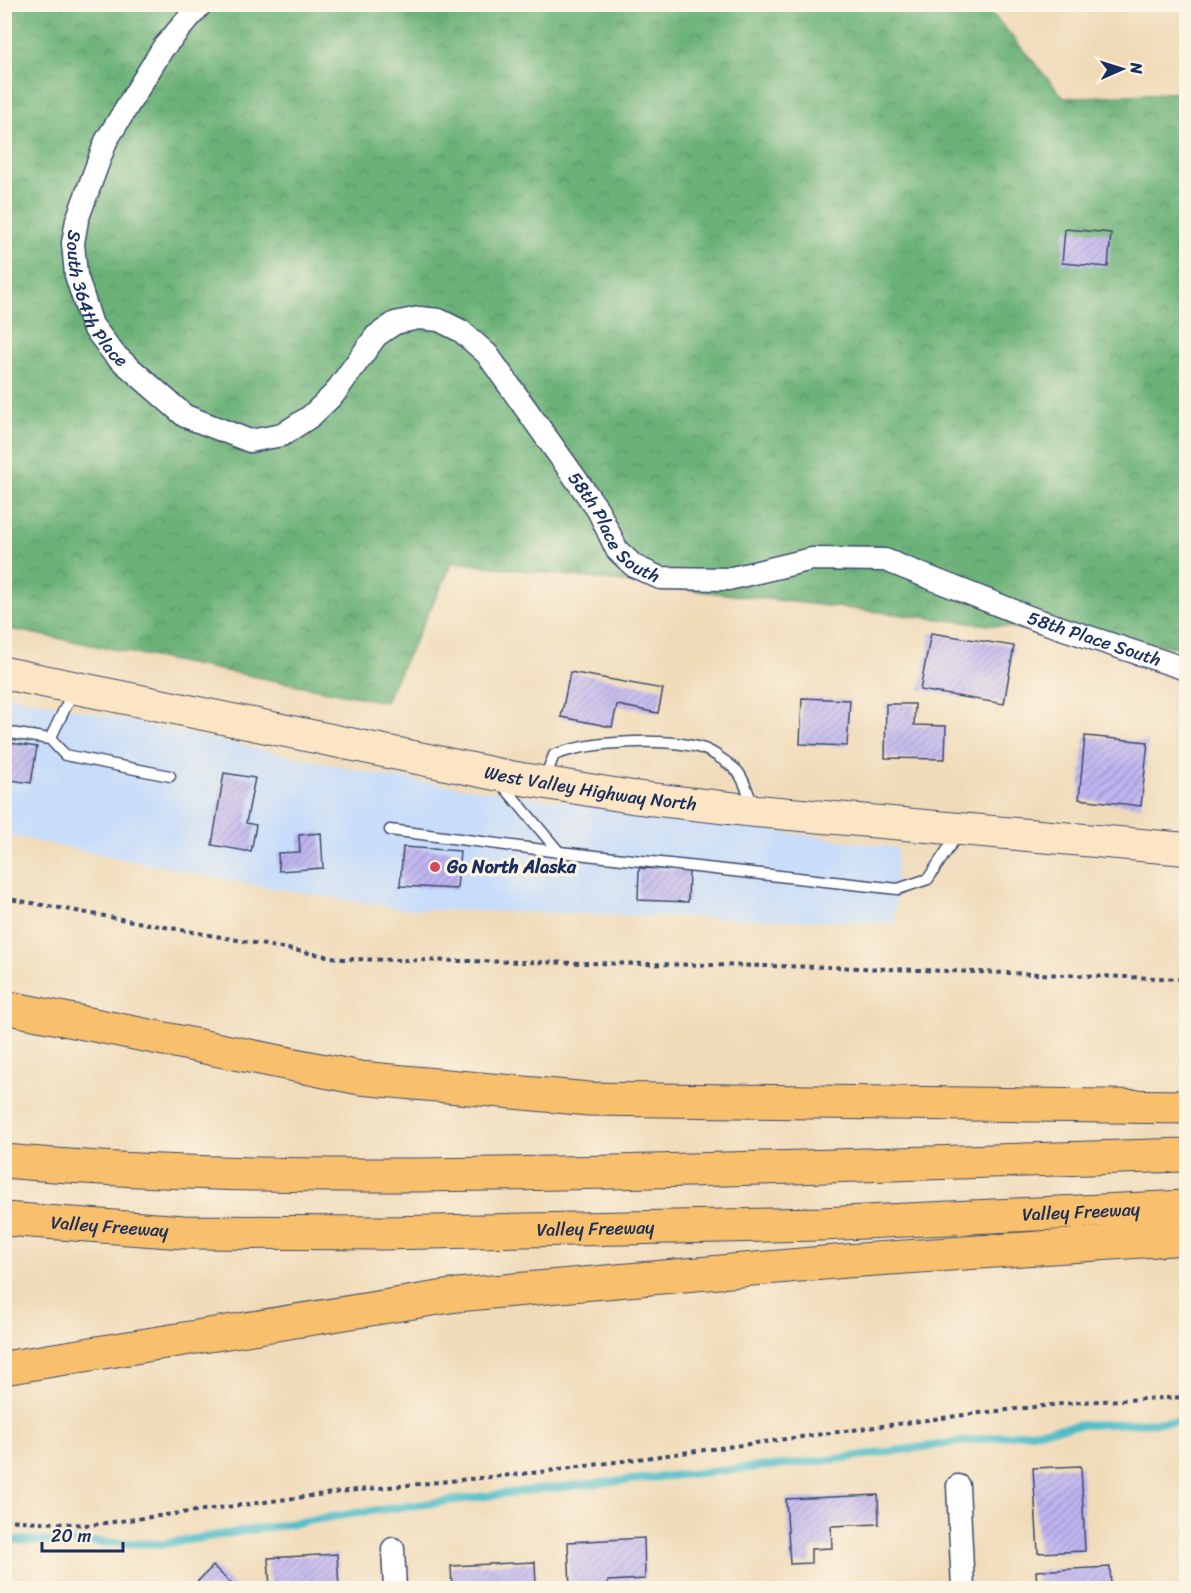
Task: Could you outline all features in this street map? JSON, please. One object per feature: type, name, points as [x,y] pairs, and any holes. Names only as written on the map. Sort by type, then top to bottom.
[{"type":"highway","points":[[4,1007],[360,1078],[589,1099],[1186,1107]]},
{"type":"highway","points":[[4,1161],[250,1175],[380,1177],[901,1166],[1186,1155]]},
{"type":"highway","name":"Valley Freeway","points":[[4,1219],[184,1232],[383,1233],[821,1224],[1186,1207]]},
{"type":"highway","points":[[4,1368],[456,1295],[834,1262],[1186,1238]]},
{"type":"main road","name":"West Valley Highway North","points":[[4,673],[493,774],[632,798],[1186,849]]},
{"type":"street","name":"South 364th Place","points":[[185,416],[114,354],[92,325],[76,275],[73,243],[77,220],[106,141],[162,48],[201,4]]},
{"type":"street","name":"58th Place South","points":[[185,416],[250,441],[282,435],[312,416],[334,394],[376,336],[395,323],[419,318],[439,320],[461,331],[487,354],[598,510],[617,550],[634,566],[660,578],[728,579],[812,559],[885,560],[971,596],[1148,658],[1186,669]]},
{"type":"street","points":[[958,1486],[963,1588]]},
{"type":"street","points":[[393,1549],[395,1588]]},
{"type":"lane","points":[[50,740],[69,700],[71,687]]},
{"type":"lane","points":[[4,732],[50,740],[65,755],[170,776]]},
{"type":"lane","points":[[543,783],[554,755],[572,748],[617,744],[692,747],[706,749],[738,772],[756,811]]},
{"type":"lane","points":[[493,774],[559,852]]},
{"type":"lane","points":[[390,830],[559,852],[898,889],[928,879],[961,829]]},
{"type":"path","points":[[4,898],[343,959],[807,967],[1186,979]]},
{"type":"path","points":[[4,1520],[90,1525],[348,1491],[541,1472],[979,1413],[1080,1402],[1186,1397]]},
{"type":"shaded area","points":[[5,694],[389,777],[897,848],[895,923],[403,909],[247,884],[5,835]]},
{"type":"green space","points":[[4,5],[985,5],[1064,98],[1186,92],[1186,648],[453,562],[385,702],[5,628]]},
{"type":"building","points":[[769,4],[788,4],[786,10]]},
{"type":"building","points":[[1065,229],[1111,233],[1108,267],[1062,263]]},
{"type":"building","points":[[931,633],[1014,646],[1004,704],[920,690]]},
{"type":"building","points":[[570,672],[663,689],[658,713],[617,705],[612,727],[561,717]]},
{"type":"building","points":[[802,698],[850,700],[847,746],[800,744]]},
{"type":"building","points":[[886,704],[915,704],[914,725],[946,726],[945,759],[885,758]]},
{"type":"building","points":[[1085,736],[1148,742],[1141,806],[1079,799]]},
{"type":"building","points":[[4,742],[37,747],[31,783],[4,779]]},
{"type":"building","points":[[224,773],[255,778],[246,823],[256,825],[251,852],[212,845]]},
{"type":"building","points":[[321,833],[323,868],[279,871],[278,853],[300,852],[299,835]]},
{"type":"building","points":[[403,847],[460,851],[457,889],[400,886]]},
{"type":"building","points":[[639,868],[689,870],[688,902],[638,900]]},
{"type":"building","points":[[1081,1466],[1085,1551],[1038,1553],[1033,1468]]},
{"type":"building","points":[[878,1495],[879,1524],[831,1526],[832,1548],[811,1549],[811,1563],[790,1564],[786,1499]]},
{"type":"building","points":[[644,1538],[645,1579],[608,1581],[608,1588],[570,1588],[568,1542]]},
{"type":"building","points":[[337,1554],[339,1588],[270,1588],[268,1558]]},
{"type":"building","points":[[535,1562],[536,1588],[452,1588],[451,1566]]},
{"type":"building","points":[[213,1566],[236,1588],[191,1588]]},
{"type":"building","points":[[1110,1567],[1111,1588],[1037,1588],[1036,1571]]},
{"type":"waterway","points":[[4,1540],[163,1544],[363,1512],[541,1489],[829,1460],[1082,1425],[1186,1421]]},
{"type":"place","name":"Go North Alaska","points":[[435,867]]}]
